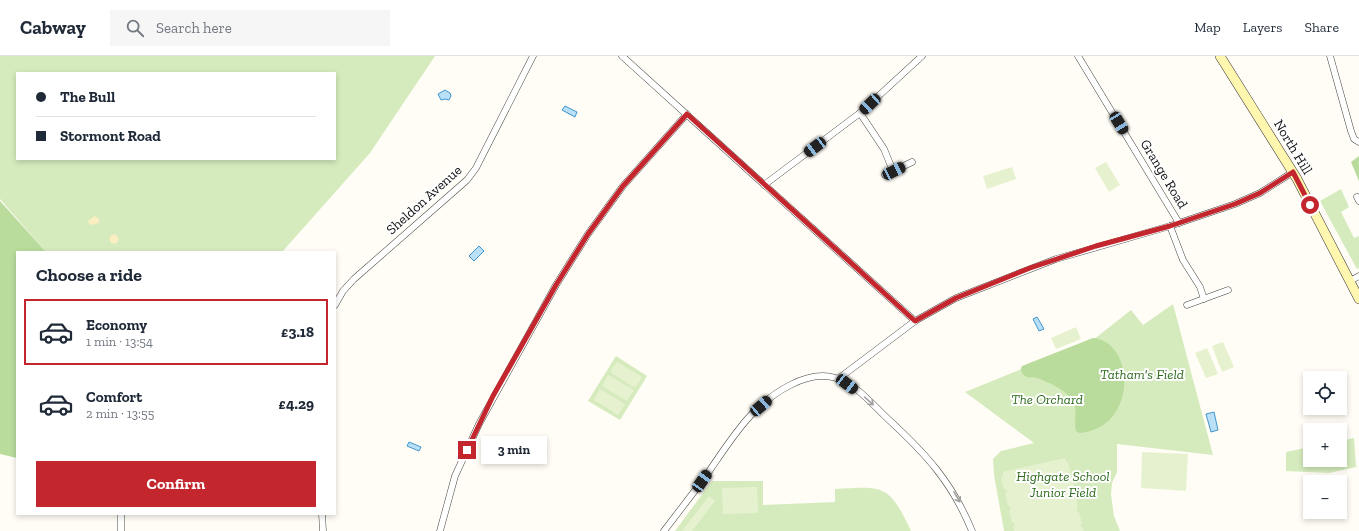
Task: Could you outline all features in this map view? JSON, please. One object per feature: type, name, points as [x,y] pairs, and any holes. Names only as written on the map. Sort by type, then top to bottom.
[{"type":"main road","name":"North Hill","points":[[1220,56],[1293,172],[1359,299]]},
{"type":"street","name":"Sheldon Avenue","points":[[336,303],[343,291],[354,279],[467,180],[476,168],[533,56]]},
{"type":"street","points":[[622,56],[915,321]]},
{"type":"street","points":[[764,185],[860,113],[922,56]]},
{"type":"street","name":"Grange Road","points":[[1078,56],[1179,223]]},
{"type":"street","points":[[1330,56],[1354,139],[1359,142]]},
{"type":"street","points":[[860,113],[884,149],[894,171]]},
{"type":"street","points":[[440,531],[455,476],[479,424],[556,285],[588,234],[623,186],[687,114]]},
{"type":"street","points":[[885,175],[912,162]]},
{"type":"street","points":[[838,378],[915,321],[956,298],[1030,268],[1096,246],[1170,226],[1235,204],[1260,193],[1293,172]]},
{"type":"street","points":[[1170,226],[1183,260],[1200,287],[1204,299]]},
{"type":"street","points":[[1350,281],[1359,276]]},
{"type":"street","points":[[1187,305],[1228,290]]},
{"type":"street","points":[[664,531],[751,415],[771,398],[796,382],[821,376],[838,378],[866,398],[928,457],[956,495],[972,531]]},
{"type":"street","points":[[121,515],[121,531]]},
{"type":"street","points":[[322,515],[323,531]]},
{"type":"green space","points":[[0,56],[435,56],[370,153],[283,251],[45,251],[0,199]]},
{"type":"green space","points":[[1359,156],[1359,181],[1351,162]]},
{"type":"green space","points":[[1106,162],[1120,185],[1109,192],[1095,168]]},
{"type":"green space","points":[[1012,167],[1016,179],[987,189],[983,176]]},
{"type":"green space","points":[[1341,189],[1349,207],[1341,212],[1354,238],[1359,236],[1359,268],[1357,269],[1320,201]]},
{"type":"green space","points":[[0,201],[45,251],[16,251],[16,458],[0,454]]},
{"type":"green space","points":[[1173,304],[1213,455],[1117,444],[1117,472],[1112,483],[1111,495],[1114,516],[1120,531],[1004,531],[994,475],[993,459],[1001,451],[1034,443],[965,392],[1093,340],[1131,310],[1143,325]]},
{"type":"green space","points":[[1076,327],[1081,339],[1056,349],[1051,338]]},
{"type":"green space","points":[[1093,338],[1107,343],[1117,354],[1123,369],[1124,386],[1121,402],[1112,417],[1098,428],[1079,433],[1076,431],[1075,426],[1074,404],[1069,396],[1050,383],[1037,378],[1025,376],[1021,368],[1022,366]]},
{"type":"green space","points":[[1223,342],[1234,367],[1222,372],[1212,346]]},
{"type":"green space","points":[[1207,348],[1218,374],[1206,378],[1195,353]]},
{"type":"green space","points":[[616,356],[647,376],[620,420],[588,401]]},
{"type":"green space","points":[[617,362],[642,377],[635,388],[610,372]]},
{"type":"green space","points":[[608,375],[634,390],[627,401],[602,386]]},
{"type":"green space","points":[[600,389],[625,404],[618,415],[594,400]]},
{"type":"green space","points":[[1354,438],[1356,467],[1329,473],[1286,471],[1286,452],[1303,448],[1303,467],[1347,467],[1347,440]]},
{"type":"green space","points":[[1142,452],[1188,454],[1186,491],[1141,488]]},
{"type":"green space","name":"Highgate School Junior Field","points":[[1065,458],[1066,462],[1068,462],[1071,474],[1069,475],[1070,479],[1072,478],[1075,491],[1073,492],[1074,495],[1076,495],[1078,508],[1077,512],[1079,512],[1082,524],[1080,525],[1084,531],[1014,531],[1013,527],[1015,526],[1014,522],[1012,523],[1009,510],[1011,509],[1010,506],[1008,506],[1005,493],[1007,493],[1006,489],[1004,490],[1001,477],[1003,476],[1003,472]]},
{"type":"green space","points":[[712,481],[763,481],[763,505],[835,502],[835,489],[864,488],[883,491],[897,504],[911,531],[675,531]]},
{"type":"green space","points":[[757,487],[758,513],[723,514],[722,488]]},
{"type":"green space","points":[[709,496],[715,501],[692,531],[682,531]]},
{"type":"sand","points":[[95,216],[99,219],[99,223],[90,225],[88,221]]},
{"type":"sand","points":[[112,235],[116,235],[118,239],[116,243],[112,243],[110,241],[110,237]]},
{"type":"water","points":[[445,90],[450,93],[451,96],[449,100],[441,100],[438,94]]},
{"type":"water","points":[[565,106],[577,112],[575,117],[562,110]]},
{"type":"water","points":[[479,246],[484,251],[474,261],[469,256]]},
{"type":"water","points":[[1037,317],[1044,329],[1039,331],[1033,319]]},
{"type":"water","points":[[1214,412],[1218,430],[1211,432],[1206,414]]},
{"type":"water","points":[[409,442],[421,447],[419,451],[407,446]]},
{"type":"route","points":[[467,450],[493,396],[556,285],[588,234],[623,186],[687,114],[915,321],[956,298],[1030,268],[1096,246],[1170,226],[1235,204],[1260,193],[1293,172],[1310,205]]},
{"type":"park label","name":"Tatham's Field","points":[[1142,374]]},
{"type":"park label","name":"The Orchard","points":[[1047,399]]}]
